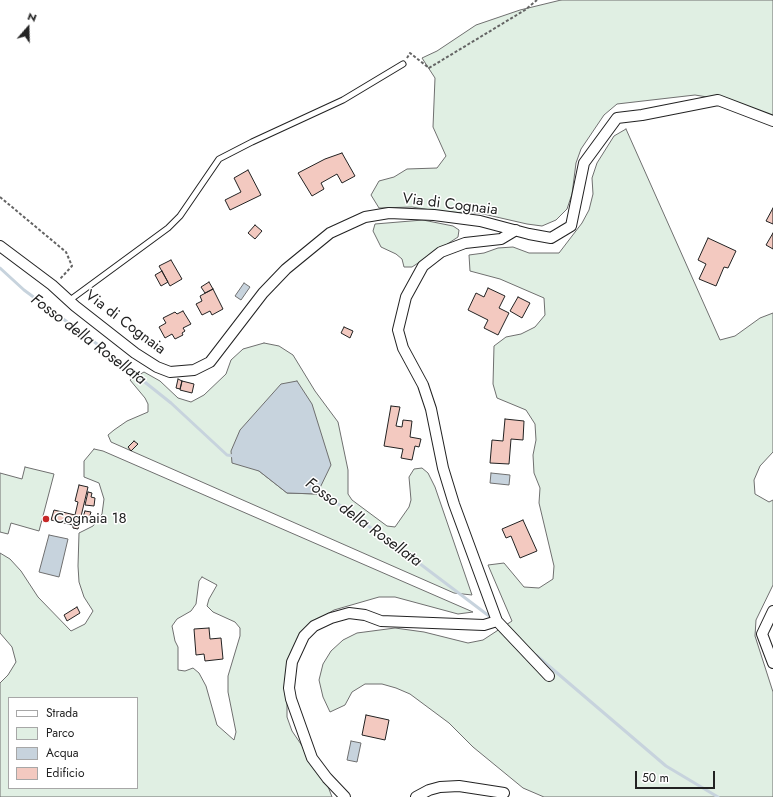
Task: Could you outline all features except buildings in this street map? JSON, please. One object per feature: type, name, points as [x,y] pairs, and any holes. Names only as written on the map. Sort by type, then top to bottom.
[{"type":"street","name":"Via di Cognaia","points":[[0,246],[52,285],[129,348],[156,367],[170,372],[194,370],[210,362],[262,293],[286,269],[330,233],[365,217],[389,213],[434,215],[480,222],[551,238],[571,226],[584,163],[617,118],[642,115],[718,100],[773,121]]},
{"type":"street","points":[[516,230],[500,239],[464,243],[441,252],[422,266],[406,297],[398,330],[403,348],[423,385],[431,409],[443,468],[454,504],[497,621],[549,676]]},
{"type":"street","points":[[773,610],[762,634],[773,662]]},
{"type":"street","points":[[345,797],[327,778],[312,758],[291,699],[289,688],[292,662],[304,636],[314,626],[331,618],[349,613],[365,615],[382,621],[484,625],[497,621]]},
{"type":"street","points":[[416,797],[429,790],[440,787],[459,786],[504,793]]},
{"type":"lane","points":[[70,300],[168,228],[180,216],[219,159],[343,100],[403,64]]},
{"type":"path","points":[[403,64],[410,53],[430,68],[526,10],[537,0]]},
{"type":"path","points":[[0,197],[66,252],[72,266],[52,285]]},
{"type":"green space","points":[[561,0],[773,0],[773,120],[725,100],[695,95],[617,104],[604,115],[581,149],[576,163],[572,194],[567,209],[556,220],[542,226],[479,213],[443,212],[412,207],[379,208],[371,195],[379,181],[394,177],[407,169],[437,168],[446,156],[433,127],[435,78],[422,58],[437,51],[476,25],[520,10]]},
{"type":"green space","points":[[626,129],[720,340],[735,336],[760,318],[773,313],[773,452],[760,466],[754,480],[755,494],[769,502],[773,500],[773,585],[756,620],[755,636],[773,692],[773,797],[544,797],[523,788],[473,747],[449,723],[410,694],[382,684],[365,684],[352,692],[345,705],[330,712],[323,697],[319,680],[323,664],[331,651],[343,640],[357,633],[395,628],[424,632],[468,643],[483,640],[512,621],[488,565],[504,563],[524,587],[539,588],[553,579],[554,566],[539,503],[540,488],[534,473],[533,455],[536,440],[535,424],[526,410],[497,398],[493,384],[494,346],[506,337],[521,334],[535,327],[545,315],[544,298],[500,279],[470,271],[469,255],[484,253],[498,248],[513,247],[529,253],[559,253],[582,223],[589,210],[593,194],[592,178],[597,163],[614,136]]},
{"type":"green space","points":[[423,220],[453,226],[459,230],[458,237],[412,267],[404,267],[402,259],[396,254],[381,247],[373,231],[375,224]]},
{"type":"green space","points":[[264,343],[279,346],[293,355],[315,391],[338,422],[348,470],[348,494],[352,500],[387,526],[395,527],[409,507],[411,500],[409,477],[414,469],[422,468],[428,473],[435,487],[472,595],[454,593],[111,442],[108,435],[114,430],[127,421],[148,412],[148,404],[145,398],[130,380],[144,372],[160,381],[178,398],[191,402],[204,395],[226,374],[231,360],[243,349]],"holes":[[[259,471],[317,494],[287,493]]]},
{"type":"green space","points":[[94,449],[103,451],[473,612],[458,614],[395,597],[379,597],[334,610],[307,626],[297,639],[292,655],[287,685],[287,717],[292,731],[326,781],[332,797],[0,797],[0,683],[8,675],[16,662],[12,647],[0,633],[0,553],[10,559],[21,571],[38,597],[71,631],[85,624],[93,611],[84,597],[79,582],[79,533],[93,526],[102,514],[104,499],[99,483],[84,477],[84,461]],"holes":[[[202,577],[217,585],[209,599],[207,606],[213,612],[235,622],[240,628],[240,636],[228,676],[228,692],[236,732],[234,740],[217,725],[206,686],[199,673],[193,668],[185,671],[178,670],[178,647],[175,641],[172,626],[177,619],[191,611],[196,604],[199,581]]]},
{"type":"green space","points":[[25,467],[54,474],[39,531],[11,523],[8,534],[0,532],[0,473],[22,479]]},
{"type":"water","points":[[244,283],[250,287],[241,300],[235,296]]},
{"type":"water","points":[[297,381],[312,404],[331,465],[317,494],[287,493],[259,471],[232,463],[231,451],[240,430],[281,384]]},
{"type":"water","points":[[491,473],[510,475],[509,485],[490,483]]},
{"type":"water","points":[[49,535],[68,539],[59,577],[39,572]]},
{"type":"water","points":[[351,741],[361,743],[357,762],[347,760]]},
{"type":"waterway","name":"Fosso della Rosellata","points":[[0,268],[24,290],[97,344],[171,403],[227,455],[234,456]]},
{"type":"waterway","name":"Fosso della Rosellata","points":[[316,488],[493,619]]},
{"type":"waterway","name":"Fosso della Rosellata","points":[[536,655],[666,766],[718,797]]},
{"type":"place","name":"Cognaia 18","points":[[46,519]]}]
